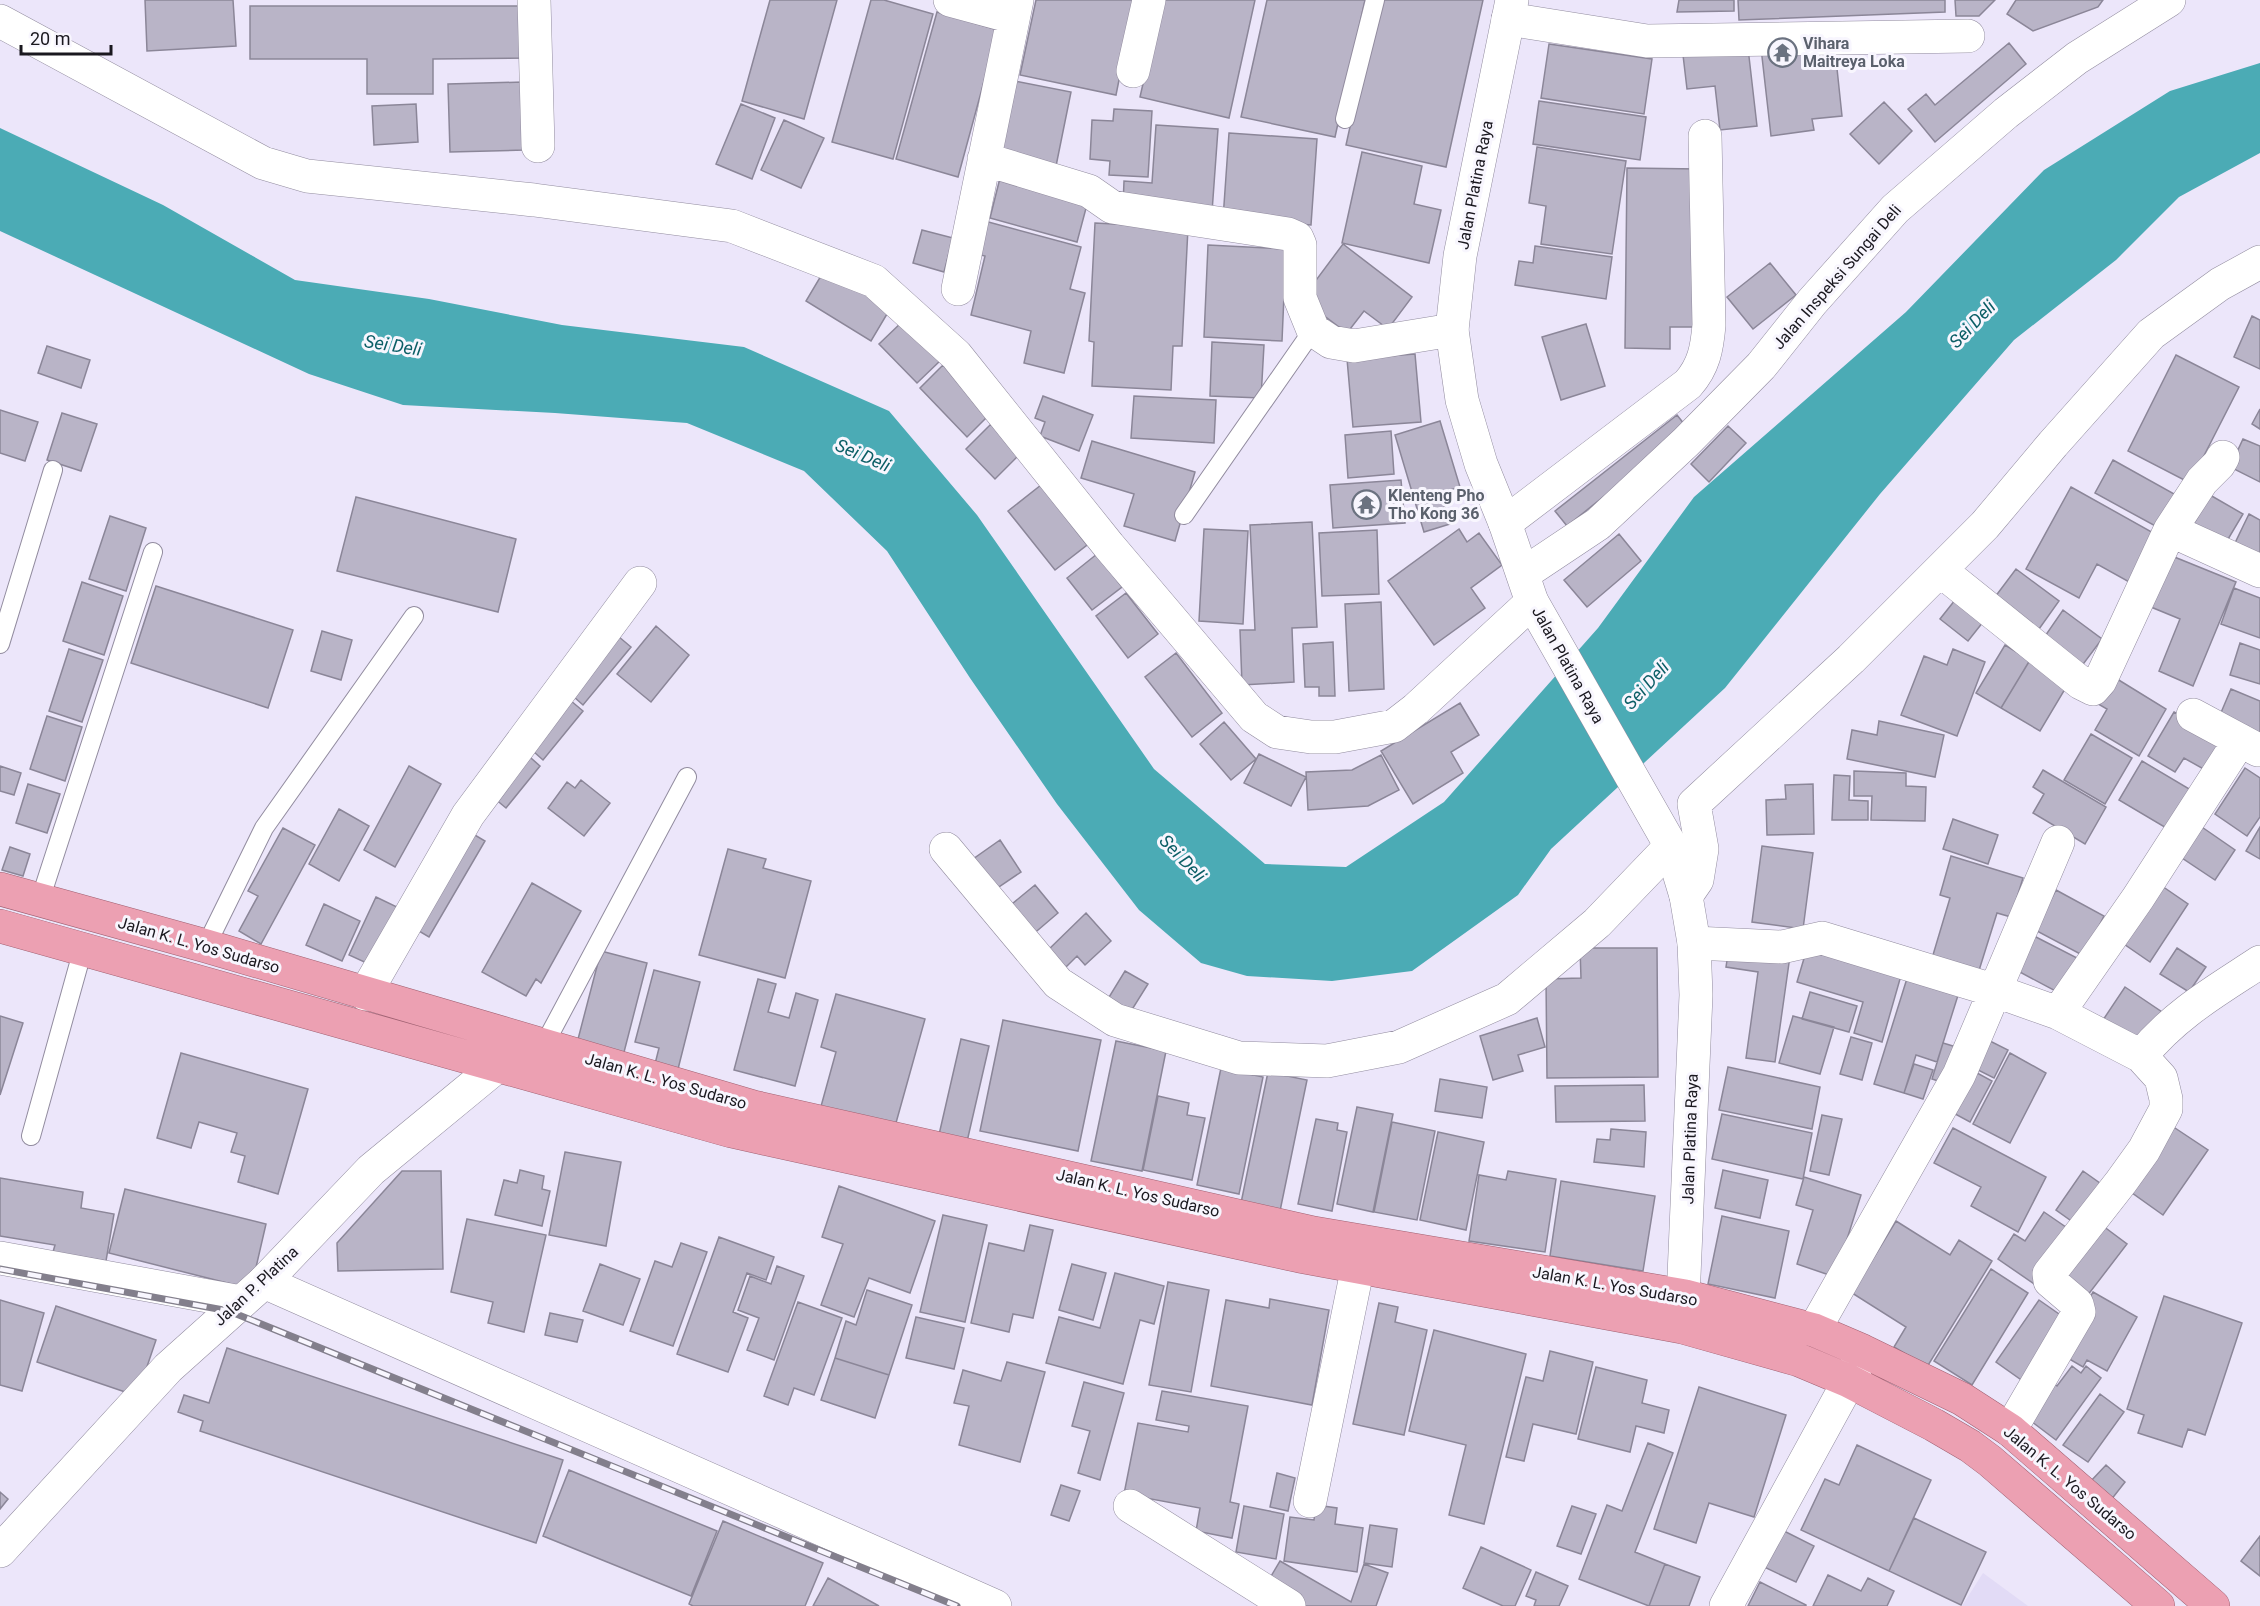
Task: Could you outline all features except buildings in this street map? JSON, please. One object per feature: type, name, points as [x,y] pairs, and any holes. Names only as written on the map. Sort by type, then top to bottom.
[{"type":"highway","name":"Jalan K. L. Yos Sudarso","points":[[0,889],[206,946],[754,1107],[1302,1231],[1683,1312],[1849,1381],[1970,1446],[2158,1606]]},
{"type":"highway","name":"Jalan K. L. Yos Sudarso","points":[[0,926],[731,1131],[1299,1256],[1814,1330],[1962,1399],[2010,1430],[2213,1606]]},
{"type":"street","points":[[534,0],[538,146]]},
{"type":"street","points":[[950,0],[1015,9],[958,289]]},
{"type":"street","points":[[1133,71],[1149,0]]},
{"type":"street","name":"Jalan Inspeksi Sungai Deli","points":[[0,21],[263,163],[307,176],[534,200],[732,226],[874,281],[956,354],[1109,546],[1254,717],[1277,732],[1311,737],[1335,737],[1394,726],[1416,709],[1528,588],[1686,442],[1761,366],[1812,302],[1894,209],[2006,113],[2077,58],[2169,0]]},
{"type":"street","points":[[1510,10],[1647,41],[1968,36]]},
{"type":"street","name":"Jalan Platina Raya","points":[[1510,10],[1460,256],[1452,330],[1462,400],[1472,435],[1528,588],[1558,650],[1666,837],[1686,896],[1694,943],[1696,995],[1683,1312]]},
{"type":"street","points":[[1505,524],[1688,384],[1700,371],[1707,350],[1709,325],[1705,136]]},
{"type":"street","points":[[984,159],[1089,191],[1112,207],[1288,234],[1297,238],[1300,245],[1300,298],[1313,330],[1330,342],[1354,346],[1452,330]]},
{"type":"street","points":[[1686,896],[1697,880],[1702,849],[1694,804],[1851,659],[1985,525],[2053,444],[2151,334],[2220,284],[2260,262]]},
{"type":"street","points":[[1940,570],[2081,683],[2093,689],[2100,681],[2170,530],[2202,481],[2223,457]]},
{"type":"street","points":[[2170,530],[2260,571]]},
{"type":"street","points":[[365,994],[468,815],[639,583]]},
{"type":"street","points":[[2058,1013],[2138,898],[2250,746],[2193,715]]},
{"type":"street","points":[[946,849],[1058,983],[1115,1020],[1239,1058],[1327,1061],[1398,1047],[1507,999],[1597,923],[1666,837]]},
{"type":"street","points":[[1814,1330],[1959,1075],[2058,842]]},
{"type":"street","points":[[1694,943],[1782,947],[1822,938],[1996,991],[2058,1013],[2141,1056],[2161,1078],[2166,1109],[2144,1150],[2049,1274],[2051,1283],[2077,1304],[2079,1312],[2010,1430]]},
{"type":"street","points":[[2141,1056],[2168,1026],[2187,1010],[2260,962]]},
{"type":"street","name":"Jalan P. Platina","points":[[0,1551],[168,1368],[253,1292],[371,1170],[499,1067],[536,1042]]},
{"type":"street","points":[[0,1258],[253,1292],[994,1606]]},
{"type":"street","points":[[1310,1501],[1358,1266]]},
{"type":"street","points":[[1726,1606],[1849,1381],[1863,1351]]},
{"type":"street","points":[[1130,1506],[1289,1606]]},
{"type":"lane","points":[[1345,119],[1375,0]]},
{"type":"lane","points":[[1184,515],[1313,330]]},
{"type":"lane","points":[[0,644],[53,470]]},
{"type":"lane","points":[[40,900],[153,552]]},
{"type":"lane","points":[[206,946],[264,828],[414,616]]},
{"type":"lane","points":[[536,1042],[687,777]]},
{"type":"lane","points":[[31,1136],[83,949]]},
{"type":"shaded area","points":[[1983,1573],[2028,1606],[1962,1606]]},
{"type":"water","name":"Sei Deli","points":[[2260,63],[2260,153],[2179,197],[2116,260],[2014,340],[1880,494],[1725,688],[1551,849],[1518,895],[1412,971],[1332,981],[1247,976],[1201,963],[1139,910],[1057,804],[970,678],[887,551],[804,471],[687,423],[403,405],[309,374],[0,231],[0,128],[163,205],[295,280],[429,299],[562,325],[744,347],[889,411],[977,515],[1154,769],[1265,864],[1346,867],[1444,802],[1598,628],[1694,497],[1906,312],[2044,170],[2170,91]]},
{"type":"railway","points":[[0,1269],[229,1311],[957,1606]]},
{"type":"place","name":"Vihara Maitreya Loka","points":[[1782,52]]},
{"type":"place","name":"Klenteng Pho Tho Kong 36","points":[[1367,504]]}]
